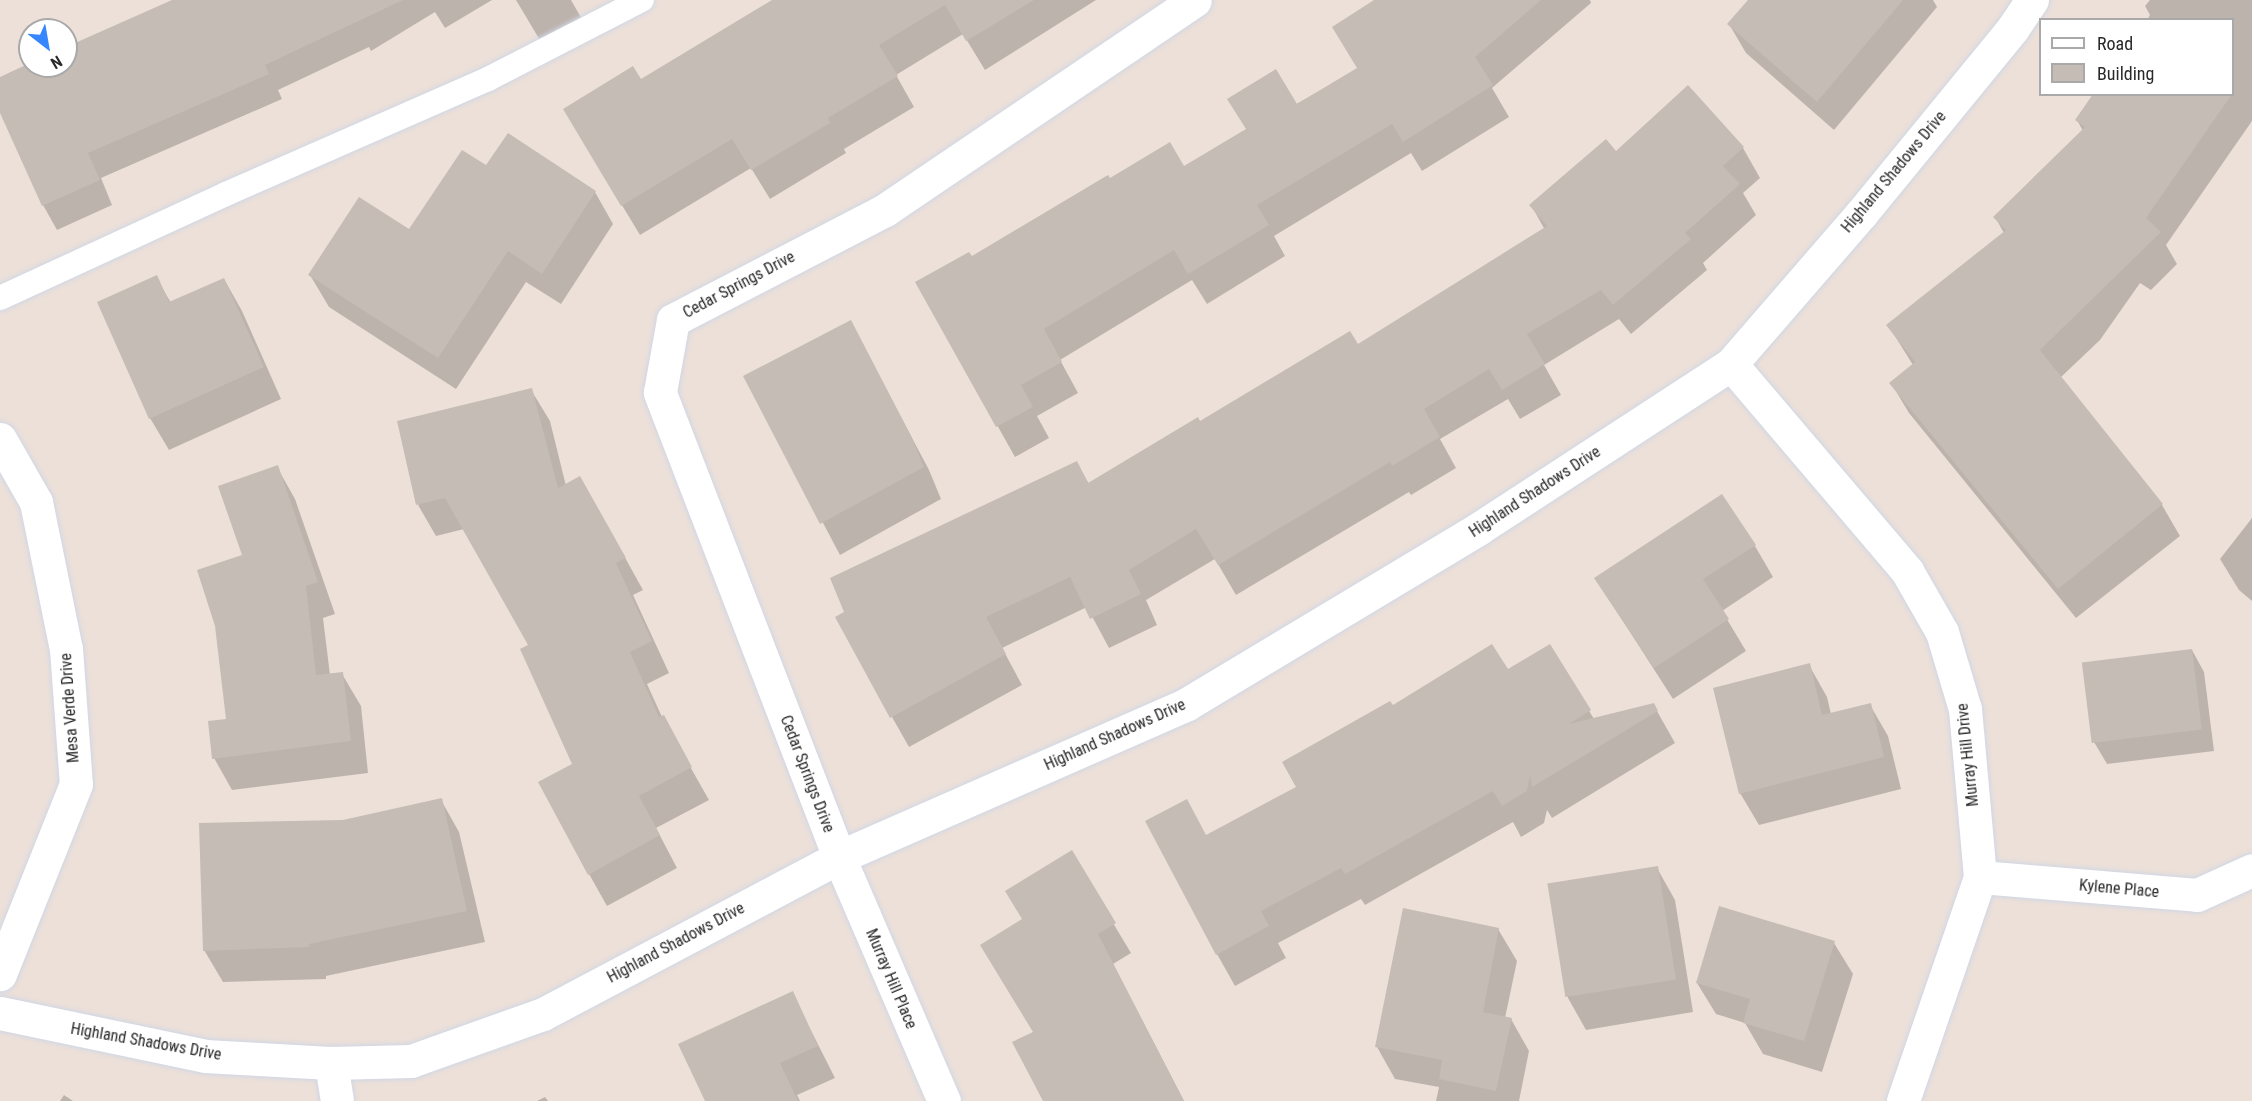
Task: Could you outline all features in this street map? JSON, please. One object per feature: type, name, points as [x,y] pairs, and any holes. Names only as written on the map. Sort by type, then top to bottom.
[{"type":"street","name":"Cedar Springs Drive","points":[[839,857],[660,392],[673,320],[885,210],[1195,0]]},
{"type":"street","name":"Highland Shadows Drive","points":[[0,1013],[205,1056],[331,1063],[411,1061],[543,1014],[839,857],[1187,704],[1478,530],[1731,364],[1861,214],[2013,28],[2032,0]]},
{"type":"street","name":"Murray Hill Drive","points":[[1731,364],[1907,571],[1942,632],[1965,709],[1980,878],[1903,1101]]},
{"type":"street","name":"Mesa Verde Drive","points":[[0,439],[36,502],[66,649],[76,784],[0,974]]},
{"type":"street","name":"Murray Hill Place","points":[[839,857],[944,1101]]},
{"type":"street","name":"Kylene Place","points":[[1980,878],[2197,895],[2252,870]]},
{"type":"street","points":[[331,1063],[337,1101]]},
{"type":"lane","points":[[0,298],[226,194],[488,79],[642,0]]},
{"type":"building","points":[[172,0],[403,0],[265,65],[269,74],[88,153],[100,180],[42,206],[0,113],[0,77],[18,69],[18,78],[78,78],[78,42]]},
{"type":"building","points":[[772,0],[1034,0],[966,41],[945,5],[879,45],[898,76],[828,118],[830,123],[751,170],[732,139],[621,206],[563,109],[633,66],[641,79]]},
{"type":"building","points":[[1374,0],[1541,0],[1475,57],[1493,85],[1403,142],[1392,124],[1257,205],[1269,225],[1188,274],[1174,250],[1044,329],[1062,362],[1021,385],[1033,407],[996,427],[915,282],[969,252],[972,256],[1108,175],[1110,178],[1170,142],[1184,166],[1246,129],[1227,99],[1276,69],[1297,104],[1357,68],[1332,27]]},
{"type":"building","points":[[1748,0],[1903,0],[1817,102],[1727,24]]},
{"type":"building","points":[[1688,85],[1744,147],[1723,166],[1740,184],[1685,233],[1691,239],[1613,305],[1601,290],[1527,334],[1545,364],[1502,390],[1489,369],[1424,409],[1440,437],[1392,466],[1390,462],[1218,565],[1196,529],[1129,570],[1141,594],[1090,619],[1070,577],[986,617],[1006,654],[890,718],[835,617],[844,612],[830,578],[1077,461],[1088,483],[1198,417],[1200,421],[1350,331],[1358,344],[1547,226],[1529,205],[1606,139],[1616,151]]},
{"type":"building","points":[[2092,96],[2231,96],[2146,218],[2161,232],[2040,350],[2163,504],[2058,589],[1889,383],[1915,362],[1886,325],[2006,230],[1993,217],[2085,127],[2075,120]]},
{"type":"building","points":[[508,133],[596,191],[542,274],[508,251],[438,358],[308,275],[359,197],[409,229],[462,150],[486,165]]},
{"type":"building","points":[[157,275],[169,302],[224,278],[264,367],[149,419],[97,302]]},
{"type":"building","points":[[851,320],[911,436],[924,467],[820,524],[743,376]]},
{"type":"building","points":[[532,388],[558,488],[580,476],[626,558],[616,563],[652,641],[630,652],[659,717],[664,715],[692,767],[639,796],[660,835],[588,875],[538,782],[572,764],[520,649],[528,645],[445,498],[416,505],[397,421]]},
{"type":"building","points":[[278,465],[318,582],[306,586],[316,675],[343,672],[351,741],[212,759],[208,721],[226,719],[215,626],[197,570],[242,555],[218,486]]},
{"type":"building","points":[[1722,494],[1756,545],[1703,579],[1729,619],[1654,668],[1594,578]]},
{"type":"building","points":[[1492,644],[1508,669],[1550,644],[1591,710],[1569,724],[1654,703],[1658,711],[1532,787],[1530,774],[1527,791],[1502,806],[1493,791],[1345,874],[1341,868],[1261,911],[1269,926],[1216,955],[1145,821],[1187,799],[1206,835],[1296,787],[1282,762],[1390,701],[1393,705]]},
{"type":"building","points":[[2192,649],[2202,729],[2092,743],[2082,663]]},
{"type":"building","points":[[1810,663],[1822,715],[1871,703],[1884,757],[1739,794],[1713,688]]},
{"type":"building","points":[[442,798],[467,911],[309,944],[309,947],[203,951],[199,823],[343,820]]},
{"type":"building","points":[[1072,850],[1116,923],[1098,934],[1184,1101],[1043,1101],[1012,1042],[1033,1032],[980,945],[1022,919],[1005,891]]},
{"type":"building","points":[[1658,866],[1676,980],[1565,997],[1547,884]]},
{"type":"building","points":[[1719,906],[1835,941],[1804,1041],[1743,1023],[1750,999],[1696,983]]},
{"type":"building","points":[[1403,908],[1499,928],[1483,1012],[1512,1018],[1496,1091],[1439,1079],[1442,1060],[1375,1047]]},
{"type":"building","points":[[793,991],[818,1046],[780,1063],[798,1101],[705,1101],[678,1044]]}]
